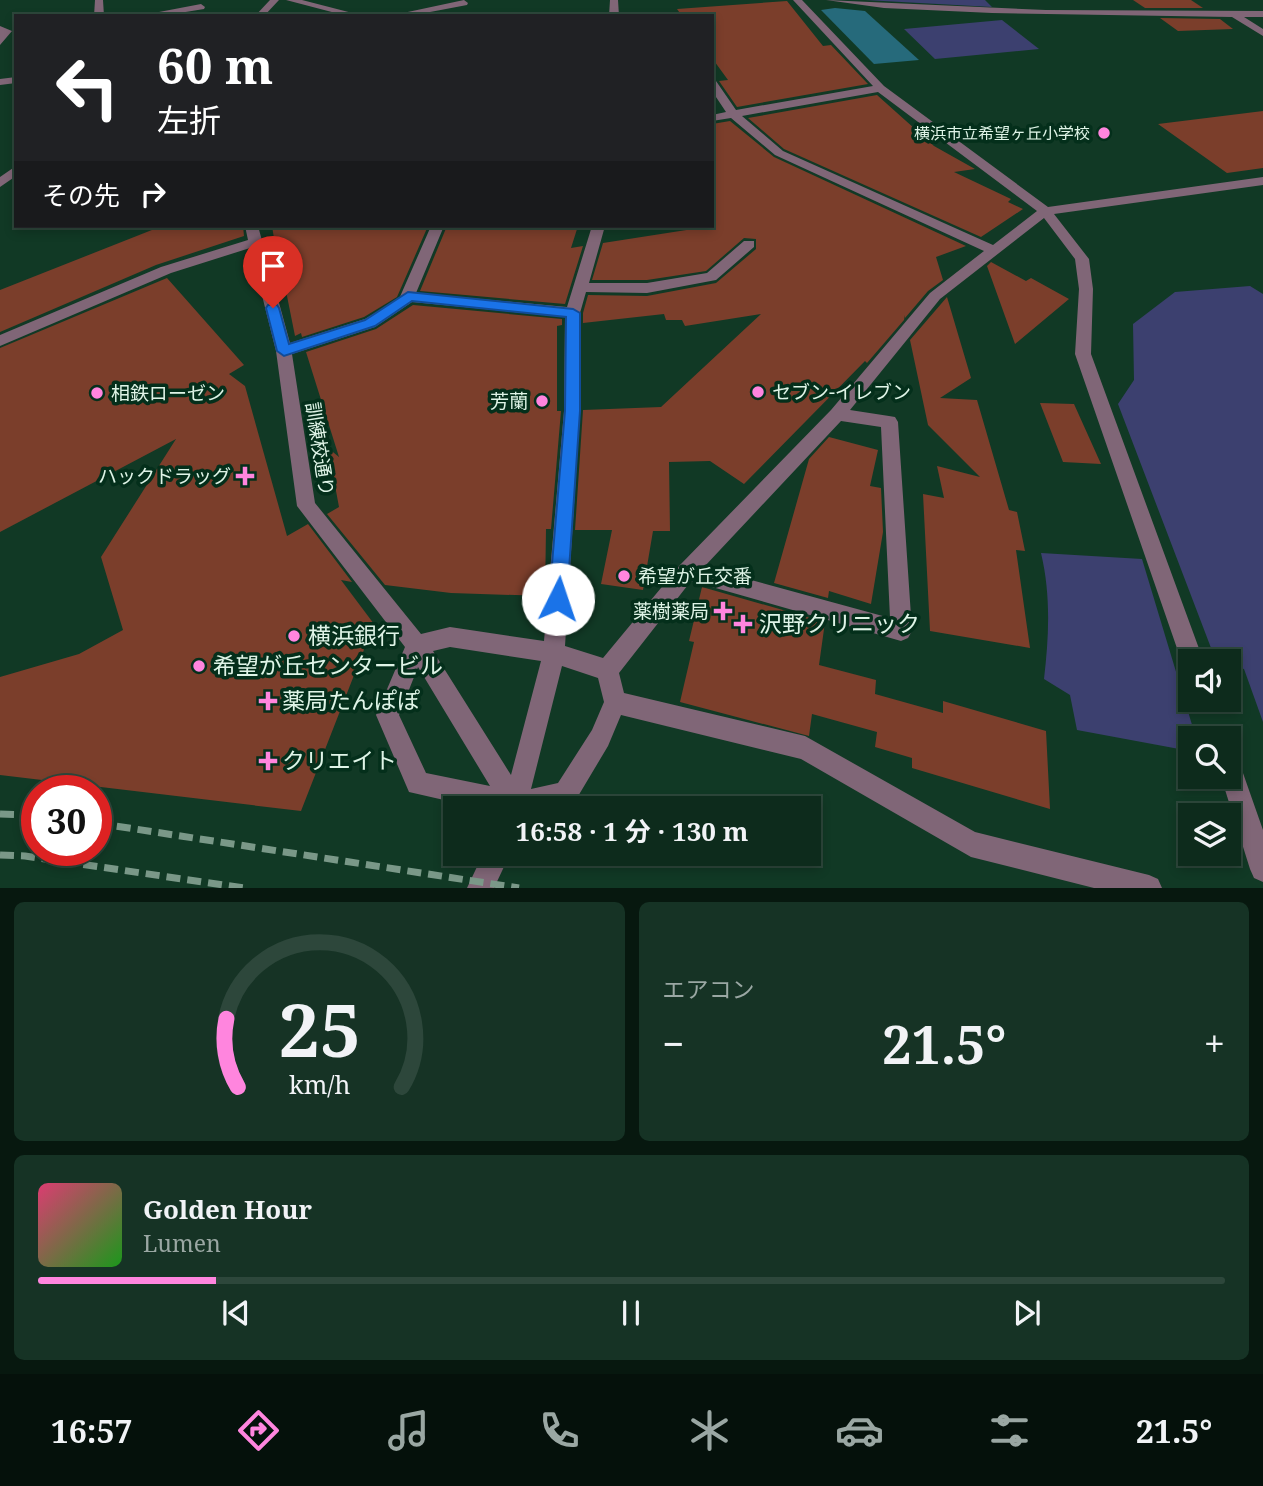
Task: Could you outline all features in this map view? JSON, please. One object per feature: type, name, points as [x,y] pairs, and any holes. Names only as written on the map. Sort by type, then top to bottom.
[{"type":"street","points":[[261,14],[275,0]]},
{"type":"street","points":[[290,0],[348,14]]},
{"type":"street","points":[[408,0],[441,7]]},
{"type":"street","points":[[797,0],[880,88],[1045,211],[1082,259],[1086,289],[1083,354],[1188,649]]},
{"type":"street","points":[[830,0],[897,7],[1004,11],[1263,13]]},
{"type":"street","points":[[994,0],[1004,11]]},
{"type":"street","points":[[1066,0],[1076,12]]},
{"type":"street","points":[[1228,0],[1247,13]]},
{"type":"street","points":[[404,14],[465,2]]},
{"type":"street","points":[[157,14],[201,8]]},
{"type":"street","points":[[1234,13],[1263,33]]},
{"type":"street","points":[[0,29],[7,32],[0,42]]},
{"type":"street","points":[[714,86],[733,114],[779,153],[800,165],[995,251]]},
{"type":"street","points":[[714,118],[880,88]]},
{"type":"street","points":[[0,183],[14,172]]},
{"type":"street","points":[[607,670],[687,571],[837,414],[935,296],[1045,211],[1263,181]]},
{"type":"street","points":[[284,351],[370,323],[405,302],[437,228]]},
{"type":"street","points":[[518,796],[554,653],[572,411],[573,313],[597,228]]},
{"type":"street","points":[[0,341],[253,234]]},
{"type":"street","name":"訓練校通り","points":[[253,234],[284,351],[306,506],[417,645],[509,796]]},
{"type":"street","points":[[580,287],[647,288],[711,277],[749,244]]},
{"type":"street","points":[[408,297],[573,313]]},
{"type":"street","points":[[687,571],[901,631],[889,422],[837,414]]},
{"type":"street","points":[[473,796],[418,783],[387,715],[417,645],[450,637],[554,653],[607,670]]},
{"type":"street","points":[[557,796],[565,794],[600,738],[615,702],[607,670]]},
{"type":"street","points":[[615,702],[805,748],[971,844],[1149,887]]},
{"type":"street","points":[[1237,789],[1263,869]]},
{"type":"street","points":[[480,887],[491,866]]},
{"type":"shaded area","points":[[865,0],[985,0],[992,7]]},
{"type":"shaded area","points":[[835,8],[865,11],[919,60],[874,64],[821,10]]},
{"type":"shaded area","points":[[1002,20],[1039,49],[935,59],[904,29]]},
{"type":"shaded area","points":[[1250,286],[1263,294],[1263,722],[1244,669],[1241,668],[1241,649],[1211,649],[1118,404],[1134,380],[1133,324],[1175,292]]},
{"type":"shaded area","points":[[1041,553],[1142,559],[1178,678],[1178,712],[1188,712],[1192,726],[1178,726],[1178,749],[1077,730],[1070,695],[1044,679],[1048,616]]},
{"type":"building","points":[[1133,0],[1191,0],[1203,8],[1145,8]]},
{"type":"building","points":[[787,1],[823,46],[831,45],[868,84],[737,107],[719,81],[728,80],[714,61],[714,14],[681,14],[677,9]]},
{"type":"building","points":[[1160,18],[1220,19],[1233,29],[1178,31]]},
{"type":"building","points":[[877,95],[934,146],[975,169],[954,172],[1011,199],[1008,202],[1023,209],[981,237],[784,149],[748,118]]},
{"type":"building","points":[[1263,111],[1263,168],[1227,173],[1158,124]]},
{"type":"building","points":[[730,121],[774,157],[966,246],[936,257],[943,280],[928,291],[905,318],[905,315],[904,320],[867,363],[865,361],[744,484],[710,461],[669,462],[670,531],[653,531],[643,590],[601,584],[612,530],[575,530],[583,410],[661,407],[761,314],[685,326],[682,320],[666,320],[664,314],[583,323],[588,295],[647,296],[716,283],[756,249],[756,239],[744,238],[706,271],[647,280],[592,280],[603,243],[714,228],[714,124]]},
{"type":"building","points":[[157,228],[243,228],[244,236],[156,265],[0,332],[0,290]]},
{"type":"building","points":[[272,228],[427,228],[397,297],[364,317],[302,337],[301,333],[295,336],[284,281],[281,281]]},
{"type":"building","points":[[446,228],[577,228],[571,248],[583,246],[565,304],[420,291]]},
{"type":"building","points":[[991,262],[1026,281],[1031,278],[1069,299],[1015,344],[987,266]]},
{"type":"building","points":[[167,278],[244,365],[229,374],[245,386],[287,536],[308,524],[352,582],[341,580],[374,624],[301,811],[112,788],[112,775],[21,775],[21,778],[0,775],[0,677],[79,654],[123,630],[101,557],[176,439],[0,532],[0,348]]},
{"type":"building","points":[[947,297],[971,378],[940,398],[977,400],[1009,510],[1017,512],[1025,551],[1016,550],[1030,648],[930,631],[923,494],[944,498],[937,466],[980,477],[928,425],[910,340]]},
{"type":"building","points":[[413,305],[562,319],[562,325],[557,326],[557,411],[561,411],[551,529],[546,529],[545,596],[451,593],[385,585],[327,514],[339,507],[328,448],[339,457],[306,352],[376,329]]},
{"type":"building","points":[[1040,403],[1074,404],[1101,464],[1063,462]]},
{"type":"building","points":[[829,437],[878,450],[870,486],[881,488],[883,532],[871,604],[829,591],[828,598],[774,583],[809,459]]},
{"type":"building","points":[[702,587],[825,622],[819,665],[876,680],[875,694],[943,713],[943,701],[1046,731],[1050,809],[912,768],[912,758],[875,747],[877,732],[812,714],[809,736],[680,702],[694,642],[689,641]]},
{"type":"railway","points":[[0,814],[21,815]]},
{"type":"railway","points":[[112,825],[519,888]]},
{"type":"railway","points":[[0,855],[25,856],[244,888]]},
{"type":"place","name":"横浜市立希望ヶ丘小学校","points":[[1104,133]]},
{"type":"place","name":"セブン-イレブン","points":[[758,392]]},
{"type":"place","name":"相鉄ローゼン","points":[[97,393]]},
{"type":"place","name":"芳蘭","points":[[542,401]]},
{"type":"place","name":"ハックドラッグ","points":[[245,476]]},
{"type":"place","name":"希望が丘交番","points":[[624,576]]},
{"type":"place","name":"薬樹薬局","points":[[723,611]]},
{"type":"place","name":"沢野クリニック","points":[[743,624]]},
{"type":"place","name":"横浜銀行","points":[[294,636]]},
{"type":"place","name":"希望が丘センタービル","points":[[199,666]]},
{"type":"place","name":"薬局たんぽぽ","points":[[268,701]]},
{"type":"place","name":"クリエイト","points":[[268,761]]},
{"type":"route","points":[[273,308],[284,351],[370,323],[405,302],[408,297],[573,313],[572,411],[558,599]]}]
